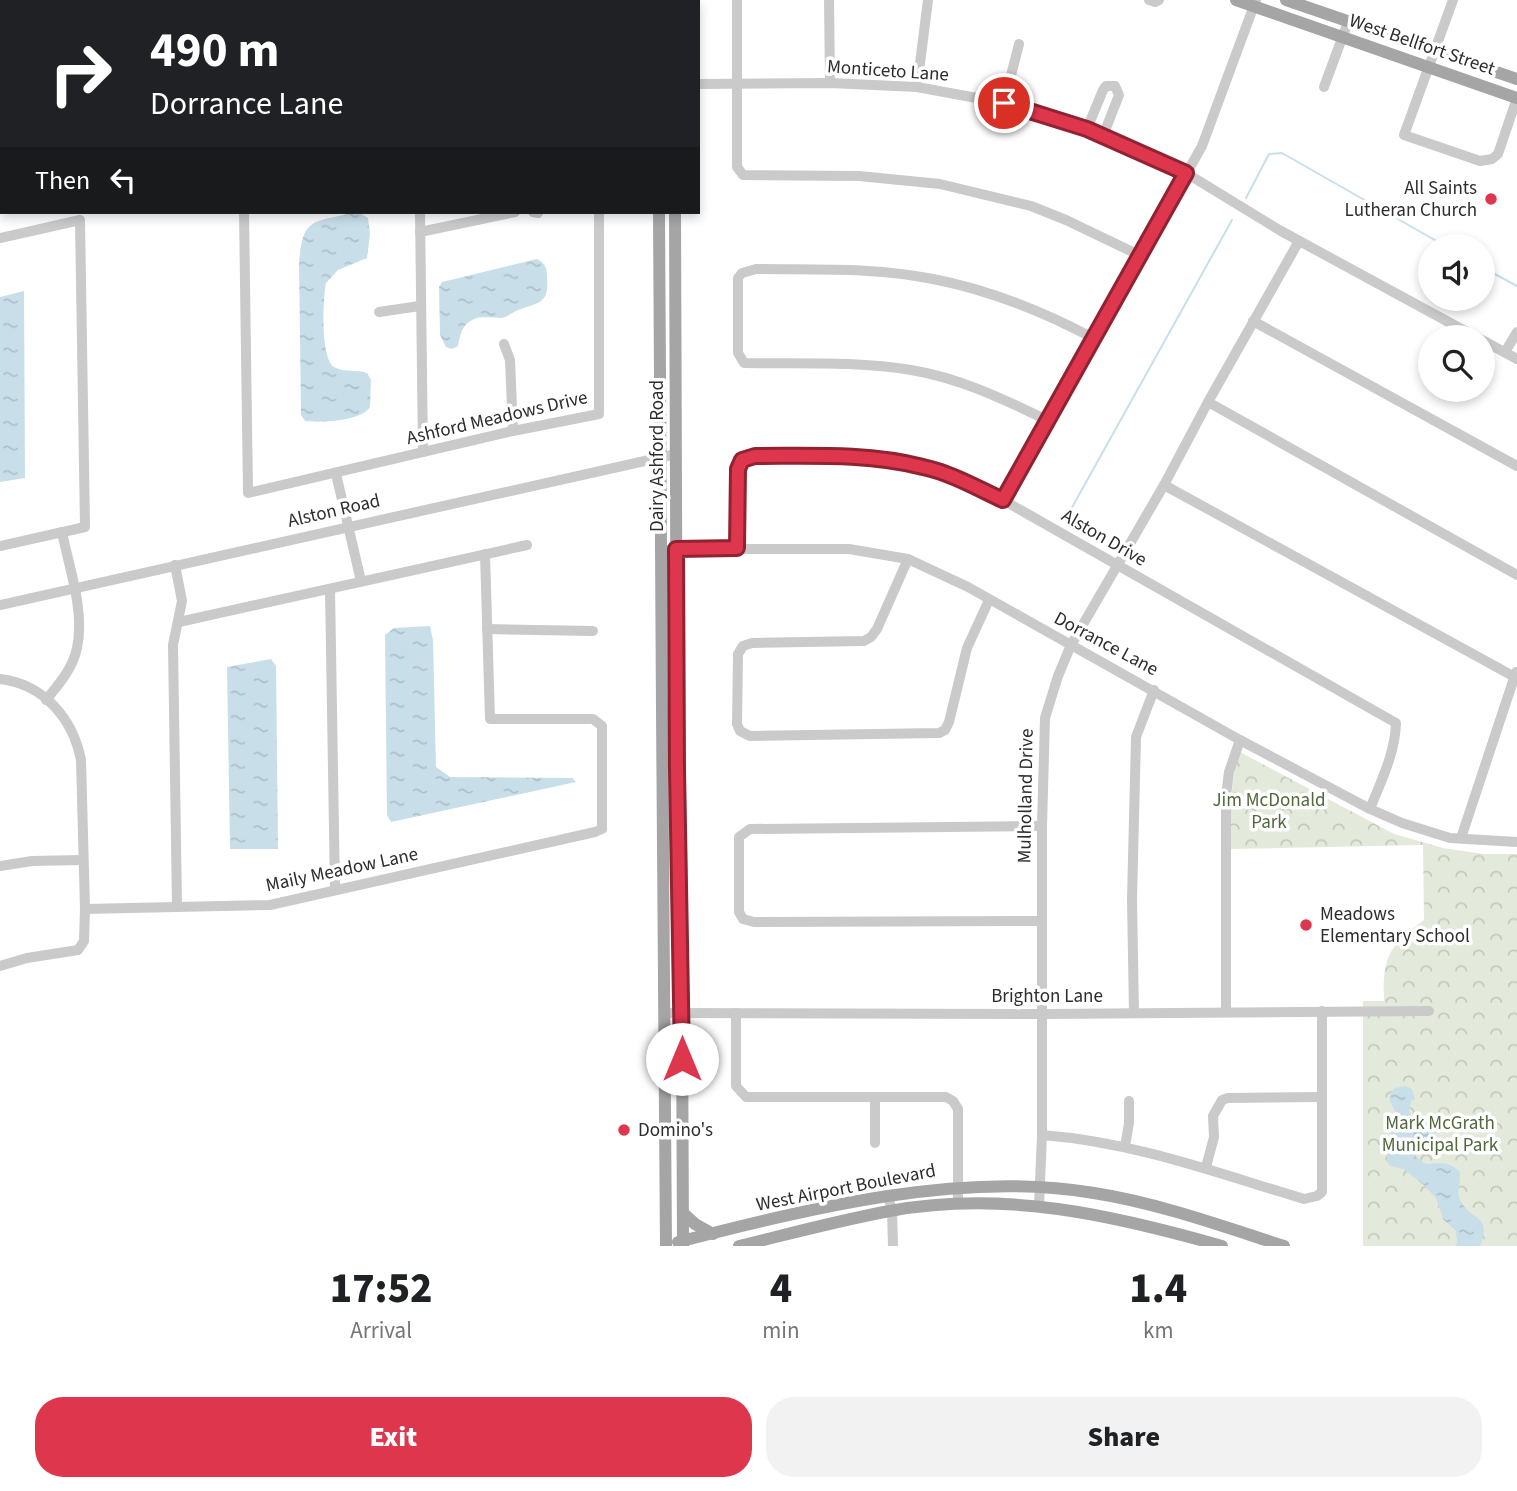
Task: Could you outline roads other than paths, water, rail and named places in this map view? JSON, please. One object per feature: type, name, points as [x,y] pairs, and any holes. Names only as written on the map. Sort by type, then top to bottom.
[{"type":"main road","name":"West Bellfort Street","points":[[1236,0],[1255,3],[1342,38],[1517,98]]},
{"type":"main road","name":"West Bellfort Street","points":[[1286,0],[1517,79]]},
{"type":"main road","name":"Dairy Ashford Road","points":[[659,214],[661,769],[666,1013],[665,1246]]},
{"type":"main road","name":"Dairy Ashford Road","points":[[675,214],[677,769],[683,1243]]},
{"type":"main road","points":[[661,769],[677,769]]},
{"type":"main road","name":"West Airport Boulevard","points":[[665,1246],[888,1196],[959,1187],[1040,1187],[1093,1192],[1146,1204],[1284,1246]]},
{"type":"main road","points":[[1141,1223],[1146,1204]]},
{"type":"main road","name":"West Airport Boulevard","points":[[739,1246],[892,1210],[958,1205],[1040,1206],[1085,1212],[1141,1223],[1222,1246]]},
{"type":"main road","points":[[683,1213],[695,1224],[713,1234]]},
{"type":"street","points":[[737,0],[737,167],[740,173],[747,177],[859,176],[951,187],[1031,206],[1139,256]]},
{"type":"street","points":[[829,0],[830,83]]},
{"type":"street","points":[[918,87],[928,0]]},
{"type":"street","points":[[1149,0],[1159,0]]},
{"type":"street","points":[[1454,0],[1404,135],[1480,161],[1492,159],[1498,154],[1517,98]]},
{"type":"street","points":[[1003,500],[1202,146],[1255,3]]},
{"type":"street","points":[[1324,87],[1348,22]]},
{"type":"street","points":[[1004,103],[1019,44]]},
{"type":"street","name":"Monticeto Lane","points":[[700,84],[830,83],[918,87],[1004,103],[1087,129],[1186,173],[1298,241]]},
{"type":"street","points":[[1087,129],[1103,90],[1106,86],[1115,86],[1119,95],[1103,136]]},
{"type":"street","name":"Ashford Meadows Drive","points":[[244,214],[248,493],[513,431],[599,414],[599,214]]},
{"type":"street","points":[[420,214],[419,306],[423,452]]},
{"type":"street","points":[[420,232],[506,214]]},
{"type":"street","points":[[0,238],[80,220],[85,527],[0,546]]},
{"type":"street","points":[[1298,241],[1454,325]]},
{"type":"street","name":"Mulholland Drive","points":[[1040,1206],[1045,718],[1071,645],[1164,485],[1298,241]]},
{"type":"street","points":[[1047,420],[986,390],[910,370],[848,365],[744,363],[737,353],[737,284],[742,273],[756,269],[853,270],[934,279],[996,295],[1093,338]]},
{"type":"street","points":[[379,312],[419,306]]},
{"type":"street","points":[[1254,321],[1517,466]]},
{"type":"street","points":[[1504,352],[1517,332]]},
{"type":"street","points":[[504,344],[510,359],[513,431]]},
{"type":"street","points":[[1495,347],[1517,359]]},
{"type":"street","points":[[1208,402],[1517,575]]},
{"type":"street","name":"Alston Road","points":[[0,605],[676,454]]},
{"type":"street","name":"Alston Drive","points":[[737,548],[738,469],[742,460],[755,456],[856,457],[925,467],[1003,500],[1396,723],[1392,752],[1370,809]]},
{"type":"street","points":[[336,474],[361,581]]},
{"type":"street","points":[[1164,485],[1516,673],[1461,838]]},
{"type":"street","points":[[46,700],[66,675],[77,649],[79,618],[62,532]]},
{"type":"street","points":[[179,622],[527,545]]},
{"type":"street","name":"Dorrance Lane","points":[[660,550],[849,549],[908,559],[956,580],[1240,740],[1370,809],[1402,823],[1450,838],[1517,842]]},
{"type":"street","points":[[485,554],[487,629],[593,631]]},
{"type":"street","points":[[908,559],[877,629],[864,641],[752,643],[743,646],[738,654],[737,701],[737,724],[742,734],[932,735],[945,730],[967,648],[989,600]]},
{"type":"street","points":[[176,565],[182,601],[173,645],[177,906]]},
{"type":"street","points":[[330,589],[335,890]]},
{"type":"street","name":"Maily Meadow Lane","points":[[85,909],[270,905],[602,829],[602,726],[593,719],[490,719],[487,629]]},
{"type":"street","points":[[0,679],[20,684],[46,700],[61,712],[72,727],[81,760],[85,909],[85,941],[74,952],[27,958],[0,966]]},
{"type":"street","points":[[1135,1013],[1132,900],[1136,737],[1154,690]]},
{"type":"street","points":[[1226,1012],[1226,796],[1229,772],[1240,740]]},
{"type":"street","points":[[1042,826],[746,831],[739,837],[739,912],[743,919],[754,922],[1042,920]]},
{"type":"street","points":[[0,866],[32,861],[82,860]]},
{"type":"street","points":[[1042,1135],[1125,1146],[1206,1167],[1304,1199],[1317,1196],[1322,1192],[1322,1011]]},
{"type":"street","name":"Brighton Lane","points":[[666,1013],[1429,1011]]},
{"type":"street","points":[[736,1013],[736,1086],[746,1097],[946,1097],[953,1101],[958,1109],[958,1205]]},
{"type":"street","points":[[875,1097],[875,1143]]},
{"type":"street","points":[[1206,1167],[1214,1137],[1213,1116],[1219,1104],[1228,1098],[1322,1097]]},
{"type":"street","points":[[1125,1146],[1129,1101]]},
{"type":"street","points":[[888,1196],[892,1210],[893,1246]]},
{"type":"street","points":[[1222,1246],[1228,1228]]},
{"type":"water","points":[[362,214],[368,218],[370,234],[367,258],[338,270],[326,283],[324,314],[326,352],[330,361],[334,367],[342,370],[367,373],[371,380],[370,407],[366,412],[350,418],[305,421],[301,415],[300,249],[307,230],[328,218]]},
{"type":"water","points":[[537,259],[544,264],[547,273],[544,298],[503,318],[484,317],[470,321],[464,327],[458,346],[452,349],[446,347],[440,335],[439,287],[442,282]]},
{"type":"water","points":[[24,291],[25,478],[0,482],[0,297]]},
{"type":"water","points":[[430,626],[433,640],[436,767],[450,777],[572,778],[576,782],[391,822],[387,815],[385,635],[394,628]]},
{"type":"water","points":[[271,659],[276,666],[278,849],[230,849],[227,667]]},
{"type":"water","points":[[1405,1086],[1412,1089],[1415,1099],[1411,1101],[1411,1115],[1428,1123],[1435,1132],[1435,1137],[1418,1143],[1416,1157],[1426,1164],[1449,1164],[1460,1172],[1460,1200],[1484,1228],[1480,1246],[1455,1246],[1456,1231],[1443,1219],[1436,1198],[1403,1169],[1390,1166],[1387,1162],[1387,1145],[1397,1116],[1390,1102],[1390,1095],[1395,1088]]},
{"type":"waterway","points":[[1246,198],[1269,154],[1282,153],[1424,234]]},
{"type":"waterway","points":[[1070,511],[1232,220]]},
{"type":"waterway","points":[[1495,274],[1517,286]]},
{"type":"place","name":"All Saints Lutheran Church","points":[[1491,199]]},
{"type":"place","name":"Meadows Elementary School","points":[[1306,925]]},
{"type":"place","name":"Domino's","points":[[624,1130]]},
{"type":"park label","name":"Jim McDonald Park","points":[[1269,811]]},
{"type":"park label","name":"Mark McGrath Municipal Park","points":[[1440,1134]]}]
